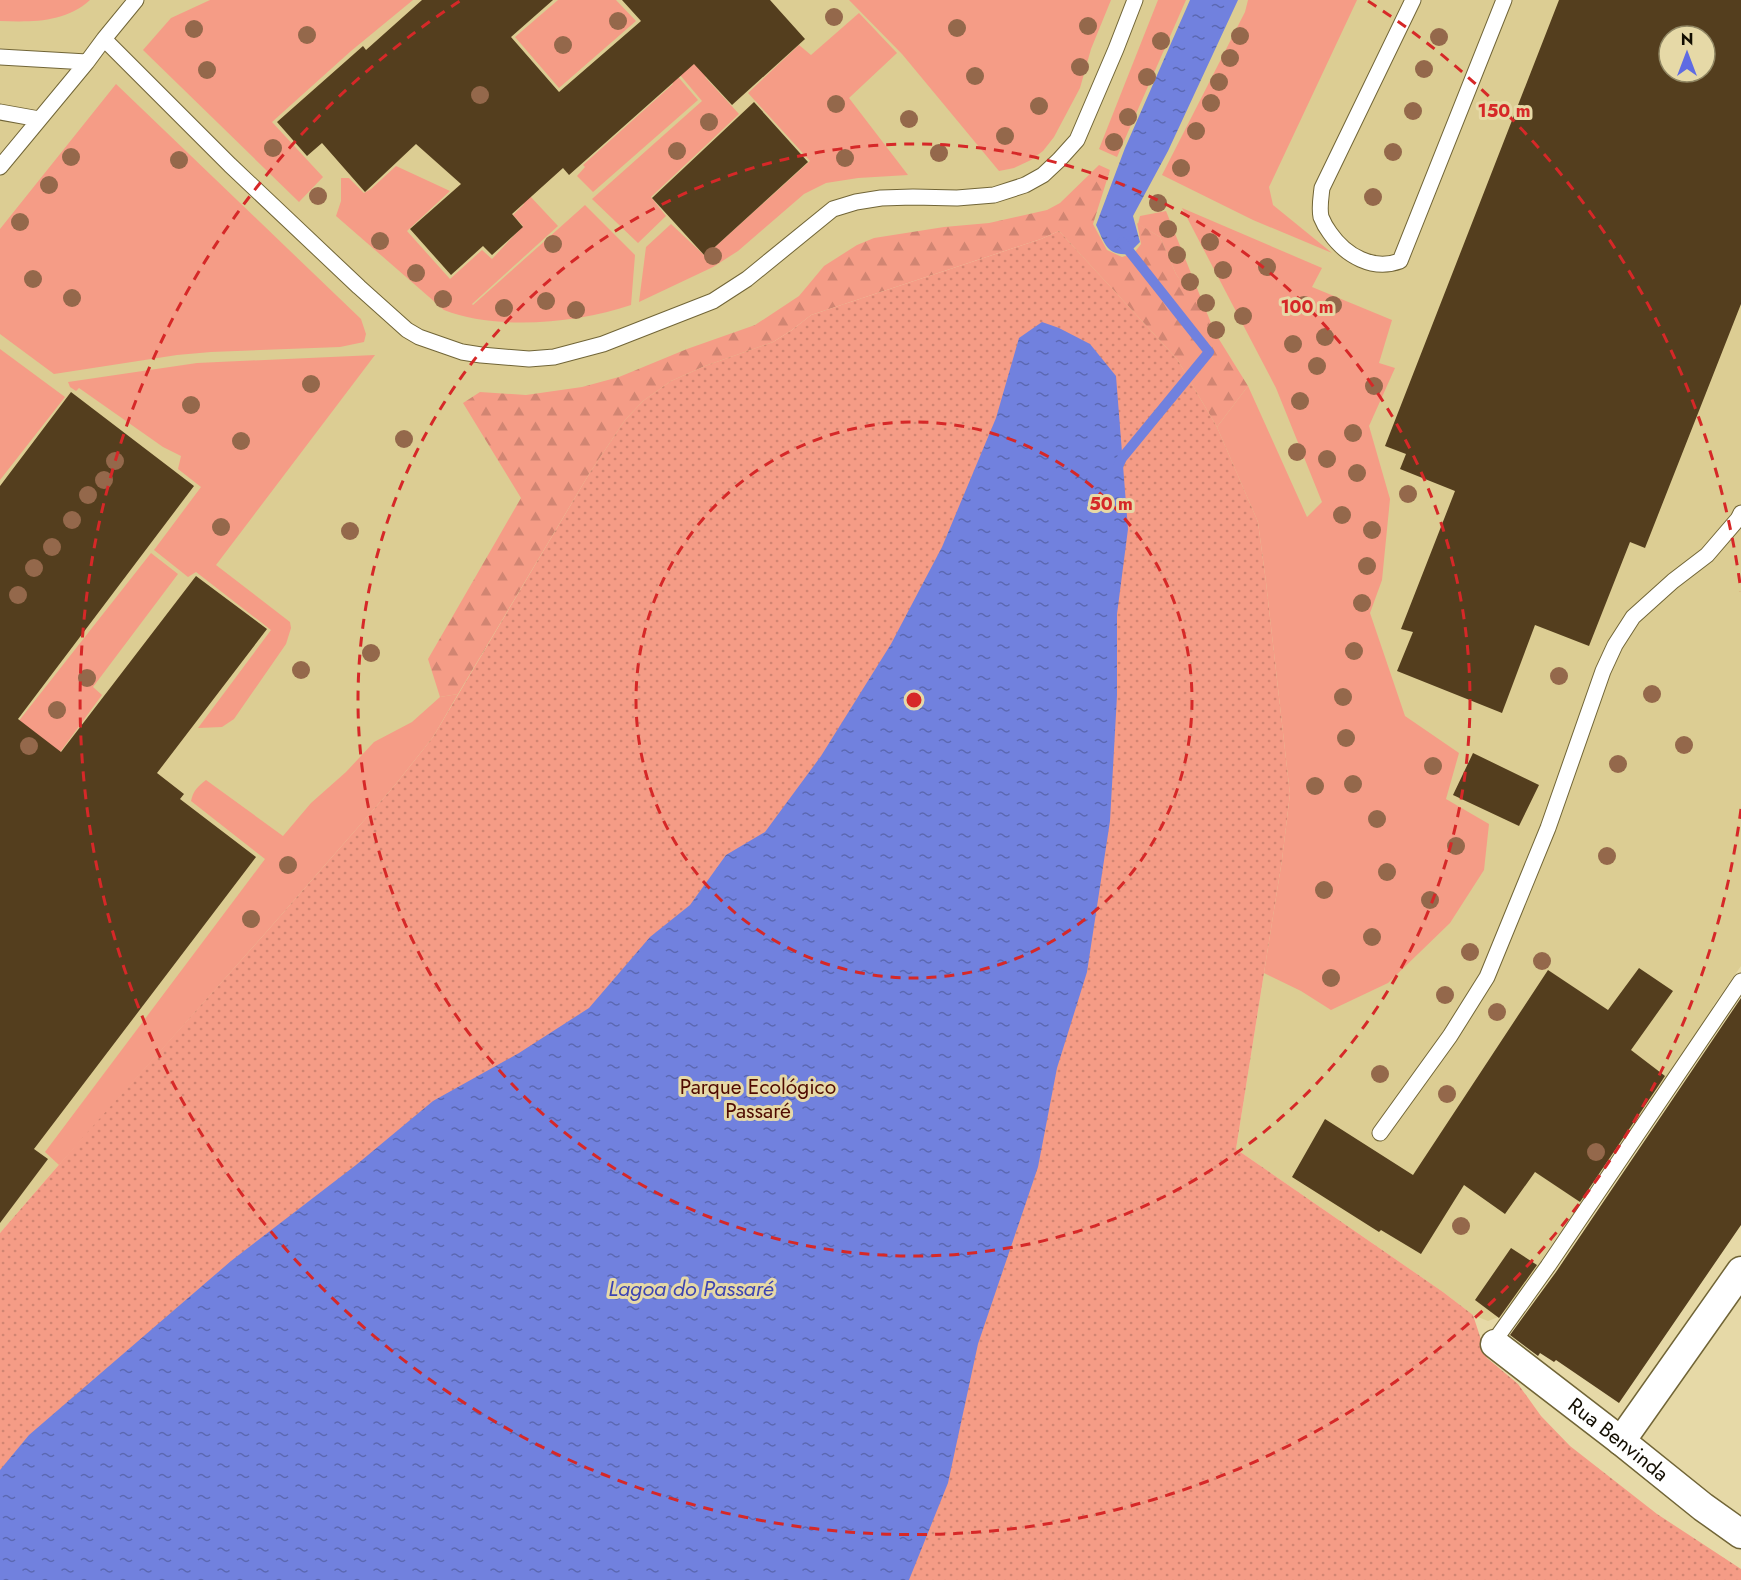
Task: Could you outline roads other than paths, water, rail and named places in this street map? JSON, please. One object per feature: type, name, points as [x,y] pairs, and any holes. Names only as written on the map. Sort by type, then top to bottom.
[{"type":"street","points":[[1621,1441],[1741,1271]]},
{"type":"street","name":"Rua Benvinda","points":[[1495,1344],[1703,1507],[1741,1534]]},
{"type":"lane","points":[[0,167],[136,0]]},
{"type":"lane","points":[[104,39],[238,172],[407,330],[419,337],[462,352],[529,359],[554,357],[603,344],[713,301],[747,279],[833,209],[881,198],[957,198],[994,195],[1034,180],[1059,160],[1077,140],[1135,0]]},
{"type":"lane","points":[[1413,0],[1322,188],[1321,217],[1328,230],[1337,242],[1362,261],[1387,264],[1400,261],[1504,0]]},
{"type":"lane","points":[[0,57],[87,62]]},
{"type":"lane","points":[[0,112],[39,119]]},
{"type":"lane","points":[[1380,1133],[1450,1036],[1487,977],[1548,828],[1603,672],[1615,645],[1633,617],[1673,581],[1707,555],[1741,513]]},
{"type":"lane","points":[[1495,1344],[1500,1333],[1555,1256],[1741,981]]},
{"type":"water","points":[[1190,0],[1238,0],[1168,151],[1133,216],[1140,242],[1128,254],[1115,253],[1104,242],[1096,225],[1125,148]]},
{"type":"water","name":"Lagoa do Passaré","points":[[1042,322],[1090,344],[1116,376],[1128,529],[1117,614],[1117,696],[1110,821],[1087,972],[1057,1068],[1038,1167],[978,1344],[948,1483],[909,1580],[0,1580],[0,1470],[29,1435],[231,1261],[356,1165],[433,1101],[519,1053],[589,1008],[650,937],[690,905],[726,855],[765,832],[821,756],[891,644],[942,547],[996,418],[1019,338]]},
{"type":"waterway","points":[[1117,469],[1122,458],[1209,352],[1122,242]]},
{"type":"park label","name":"Parque Ecológico Passaré","points":[[758,1099]]}]
